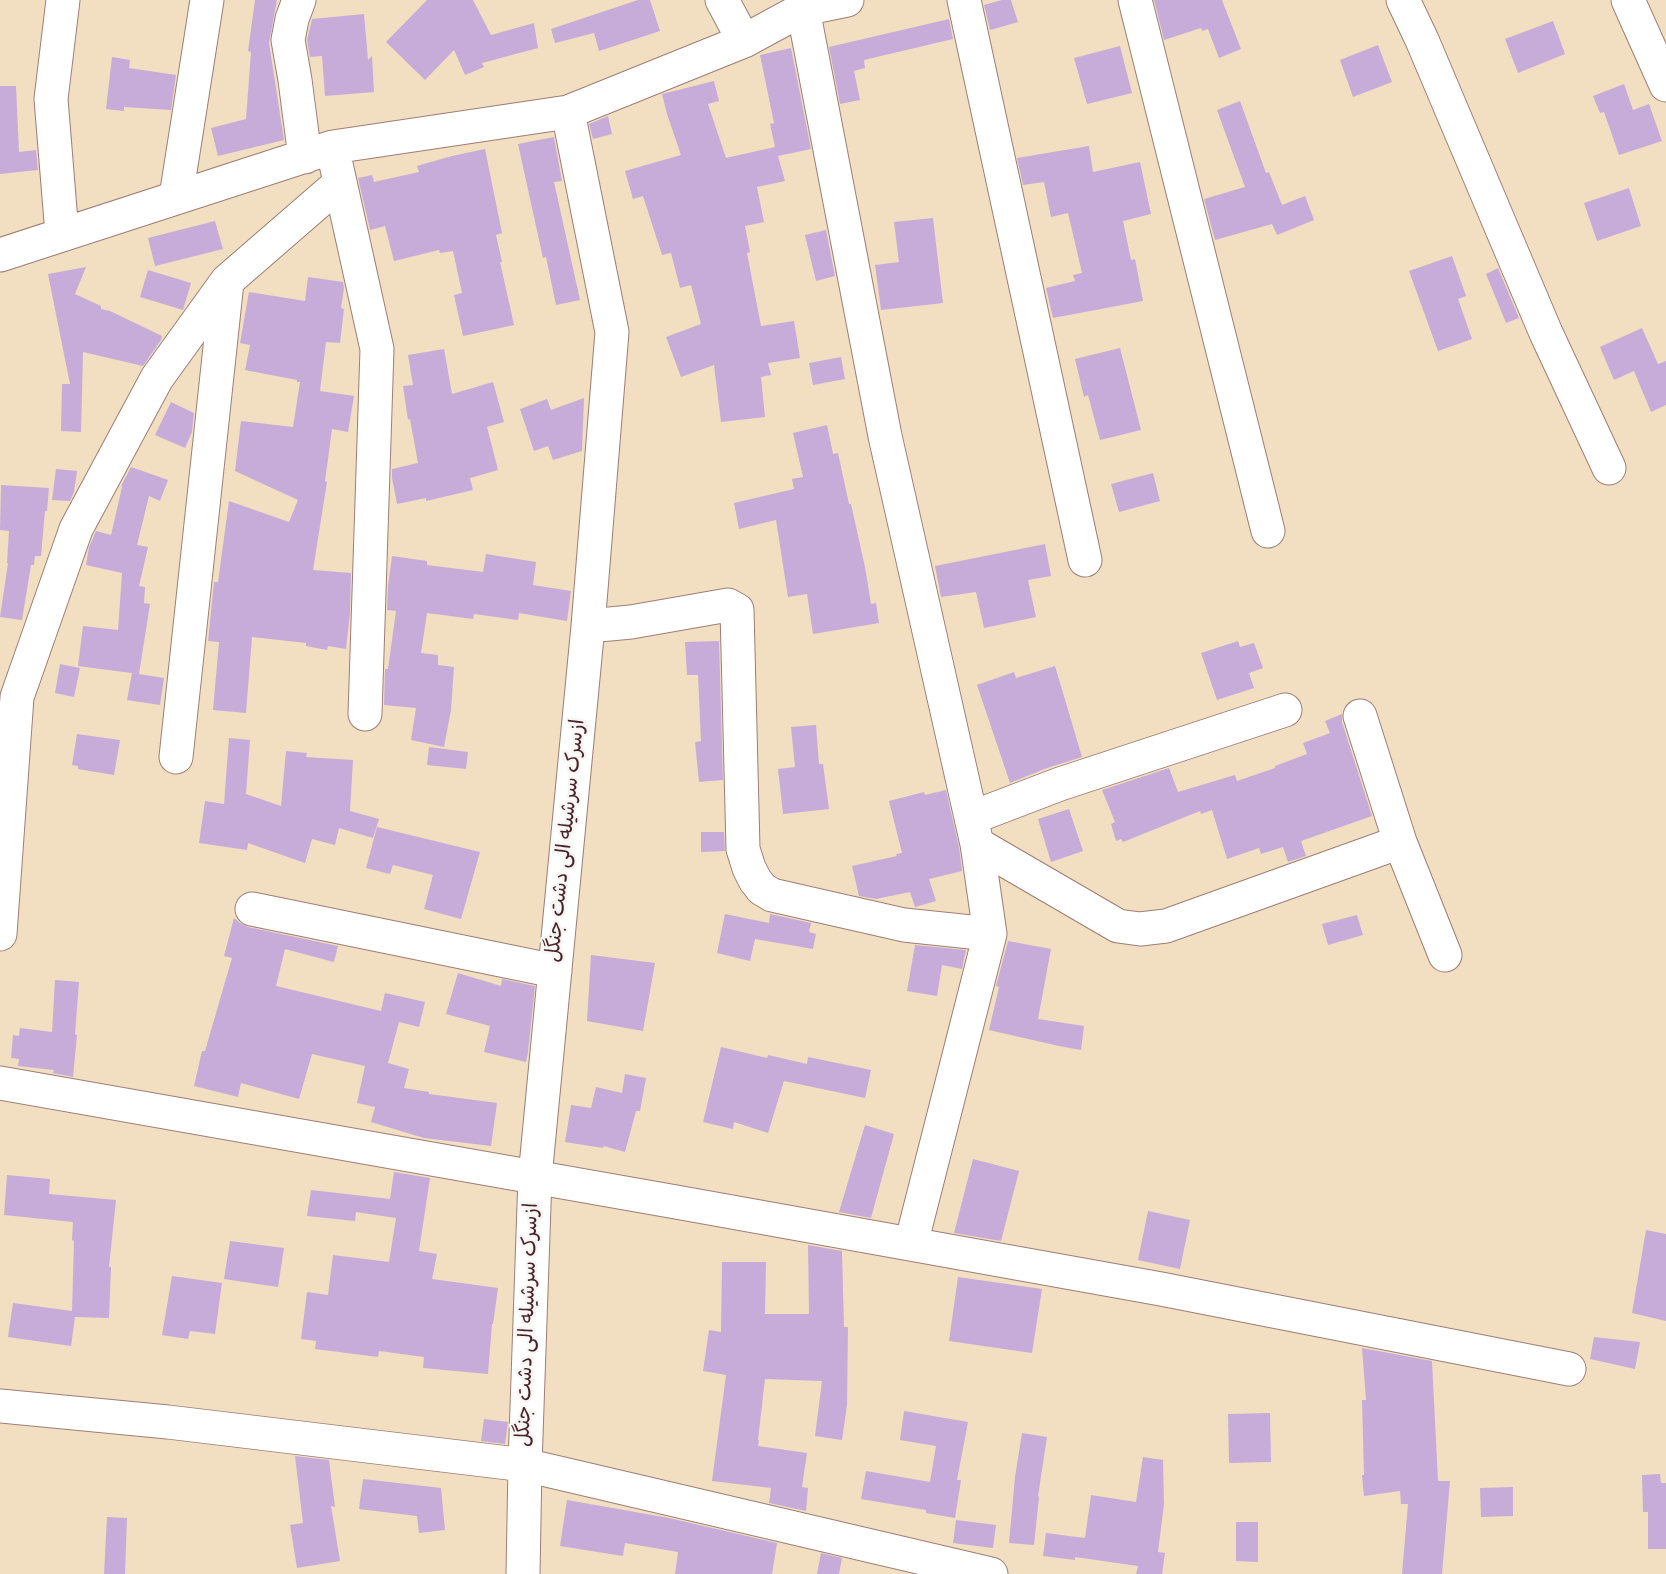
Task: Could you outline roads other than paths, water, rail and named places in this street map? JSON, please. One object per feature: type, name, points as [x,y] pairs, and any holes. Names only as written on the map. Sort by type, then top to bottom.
[{"type":"street","points":[[62,234],[51,99],[63,0]]},
{"type":"street","points":[[176,197],[207,0]]},
{"type":"street","points":[[299,0],[288,40],[295,80],[319,152],[340,183],[377,349],[365,714]]},
{"type":"street","points":[[722,0],[744,41]]},
{"type":"street","points":[[0,255],[319,152],[568,112],[744,41],[803,9],[847,0]]},
{"type":"street","points":[[964,0],[1085,560]]},
{"type":"street","points":[[1136,0],[1268,531]]},
{"type":"street","points":[[1403,0],[1422,39],[1546,333],[1609,468]]},
{"type":"street","points":[[1628,0],[1666,85]]},
{"type":"street","points":[[803,9],[885,436],[974,831],[990,934],[911,1244]]},
{"type":"street","name":"ازسرک سرشیله الی دشت جنگل","points":[[523,1574],[536,1178],[588,626],[612,332],[568,112]]},
{"type":"street","points":[[0,934],[16,698],[76,529],[158,378],[227,281],[340,183]]},
{"type":"street","points":[[176,757],[227,281]]},
{"type":"street","points":[[588,626],[640,621],[728,605],[737,610],[743,849],[748,868],[762,889],[772,895],[904,925],[990,934]]},
{"type":"street","points":[[974,831],[1060,784],[1285,710]]},
{"type":"street","points":[[1360,716],[1400,843],[1445,956]]},
{"type":"street","points":[[974,831],[1119,926],[1140,929],[1166,926],[1400,843]]},
{"type":"street","points":[[252,909],[555,971]]},
{"type":"street","points":[[0,1083],[1161,1289],[1569,1369]]},
{"type":"street","points":[[0,1406],[168,1422],[525,1465],[991,1574]]}]
